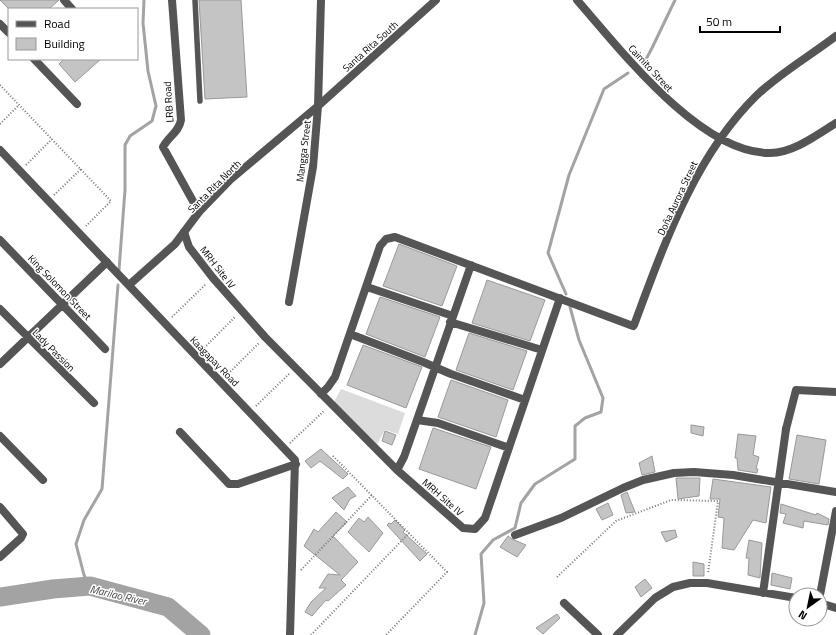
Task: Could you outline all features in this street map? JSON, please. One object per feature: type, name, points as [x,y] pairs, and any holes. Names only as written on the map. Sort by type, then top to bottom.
[{"type":"street","points":[[64,0],[71,8]]},
{"type":"street","name":"LRB Road","points":[[172,0],[181,120],[179,127],[167,140],[164,147],[199,212]]},
{"type":"street","name":"Mangga Street","points":[[289,302],[313,168],[318,106],[321,0]]},
{"type":"street","name":"Santa Rita South","points":[[318,106],[436,0]]},
{"type":"street","name":"Caimito Street","points":[[577,0],[663,97],[721,138],[748,150],[770,153],[781,152],[792,148],[836,123]]},
{"type":"street","points":[[0,24],[8,32]]},
{"type":"street","name":"Doña Aurora Street","points":[[560,298],[634,325],[650,282],[689,191],[721,138],[756,96],[836,36]]},
{"type":"street","points":[[35,60],[77,104]]},
{"type":"street","name":"Santa Rita North","points":[[129,285],[175,244],[199,212],[230,180],[318,106]]},
{"type":"street","name":"Kaagapay Road","points":[[0,150],[293,457],[296,464]]},
{"type":"street","name":"MRH Site IV","points":[[184,232],[189,247],[213,278],[265,337],[397,470],[463,528],[475,529],[485,518],[560,298]]},
{"type":"street","points":[[321,394],[335,377],[380,246],[386,239],[394,237],[560,298]]},
{"type":"street","name":"King Solomon Street","points":[[0,240],[105,349]]},
{"type":"street","points":[[0,364],[107,262]]},
{"type":"street","points":[[397,470],[404,457],[471,265]]},
{"type":"street","points":[[367,287],[452,319],[542,350]]},
{"type":"street","name":"Lady Passion","points":[[0,309],[94,403]]},
{"type":"street","points":[[350,334],[525,400]]},
{"type":"street","points":[[763,593],[786,429],[796,390],[836,392]]},
{"type":"street","points":[[417,420],[438,423],[509,448]]},
{"type":"street","points":[[180,432],[229,484],[238,484],[296,464],[290,635]]},
{"type":"street","points":[[0,436],[43,480]]},
{"type":"street","points":[[515,535],[562,518],[623,488],[658,476],[694,472],[733,475],[836,492]]},
{"type":"street","points":[[0,507],[23,534],[21,538],[0,557]]},
{"type":"street","points":[[822,587],[836,511]]},
{"type":"street","points":[[617,635],[655,598],[673,587],[690,583],[706,582],[788,597]]},
{"type":"street","points":[[564,603],[598,635]]},
{"type":"lane","points":[[194,0],[200,101]]},
{"type":"path","points":[[0,85],[111,201],[79,233]]},
{"type":"path","points":[[0,124],[19,105]]},
{"type":"path","points":[[20,171],[52,139]]},
{"type":"path","points":[[48,201],[81,169]]},
{"type":"path","points":[[165,324],[213,278]]},
{"type":"path","points":[[196,356],[241,311]]},
{"type":"path","points":[[221,381],[265,337]]},
{"type":"path","points":[[250,412],[296,368]]},
{"type":"path","points":[[284,449],[331,404]]},
{"type":"path","points":[[333,456],[447,572],[386,635]]},
{"type":"path","points":[[292,580],[372,495]]},
{"type":"path","points":[[557,577],[616,521],[671,500],[717,500],[706,582]]},
{"type":"path","points":[[311,635],[409,533]]},
{"type":"shaded area","points":[[341,389],[405,413],[398,434],[385,430],[377,444],[334,402]]},
{"type":"building","points":[[0,0],[59,0],[50,8],[8,8]]},
{"type":"building","points":[[199,0],[241,0],[247,97],[205,99]]},
{"type":"building","points":[[63,60],[100,60],[75,82],[59,64]]},
{"type":"building","points":[[399,244],[457,266],[442,306],[383,286]]},
{"type":"building","points":[[487,280],[545,300],[530,341],[472,323]]},
{"type":"building","points":[[380,297],[440,317],[425,357],[366,334]]},
{"type":"building","points":[[469,333],[527,351],[513,390],[456,370]]},
{"type":"building","points":[[363,345],[422,367],[406,408],[347,385]]},
{"type":"building","points":[[451,380],[508,400],[496,437],[438,417]]},
{"type":"building","points":[[691,425],[704,427],[703,436],[691,433]]},
{"type":"building","points":[[433,428],[491,447],[476,489],[419,469]]},
{"type":"building","points":[[385,431],[396,435],[392,445],[382,441]]},
{"type":"building","points":[[738,434],[756,436],[753,455],[759,457],[756,469],[758,469],[757,473],[738,470],[737,458],[735,458]]},
{"type":"building","points":[[797,435],[826,440],[819,484],[789,479]]},
{"type":"building","points":[[321,449],[348,474],[343,479],[320,461],[311,468],[305,461]]},
{"type":"building","points":[[652,456],[655,472],[642,475],[639,463]]},
{"type":"building","points":[[676,478],[700,478],[699,496],[678,499]]},
{"type":"building","points":[[713,479],[771,487],[766,523],[753,520],[734,550],[722,548],[724,518],[718,517],[720,499],[710,499]]},
{"type":"building","points":[[348,487],[356,496],[350,499],[344,510],[332,498]]},
{"type":"building","points":[[627,492],[635,512],[626,513],[621,495]]},
{"type":"building","points":[[608,503],[613,515],[602,520],[596,509]]},
{"type":"building","points":[[781,504],[816,515],[817,513],[829,519],[828,525],[804,521],[803,528],[783,523],[786,514],[780,513]]},
{"type":"building","points":[[336,512],[347,522],[333,536],[358,562],[341,580],[346,585],[328,601],[326,600],[312,616],[305,612],[311,602],[326,588],[319,588],[328,574],[340,575],[304,546],[314,529],[318,532]]},
{"type":"building","points":[[368,517],[383,533],[369,552],[348,532],[359,518],[364,522]]},
{"type":"building","points":[[395,520],[405,530],[403,532],[427,554],[420,561],[387,525],[389,523],[391,524]]},
{"type":"building","points":[[675,530],[677,537],[666,542],[661,532]]},
{"type":"building","points":[[508,536],[526,545],[517,557],[500,547]]},
{"type":"building","points":[[749,540],[762,543],[760,578],[748,575],[749,558],[746,558]]},
{"type":"building","points":[[693,562],[704,564],[704,576],[693,576]]},
{"type":"building","points":[[772,573],[792,578],[790,587],[788,587],[788,589],[771,585]]},
{"type":"building","points":[[645,579],[652,588],[641,597],[635,587]]},
{"type":"building","points":[[557,614],[560,618],[543,634],[536,628]]},
{"type":"waterway","points":[[119,270],[125,190],[125,145],[130,136],[152,121],[156,106],[148,71],[143,23],[144,0]]},
{"type":"waterway","points":[[644,63],[675,0]]},
{"type":"waterway","points":[[566,294],[548,253],[569,175],[604,89],[628,73]]},
{"type":"waterway","points":[[90,586],[84,575],[76,544],[84,520],[102,489],[118,285]]},
{"type":"waterway","points":[[475,635],[484,603],[481,554],[493,540],[515,528],[521,503],[535,484],[575,459],[575,426],[585,418],[601,412],[603,398],[579,340],[570,307]]},
{"type":"waterway","name":"Marilao River","points":[[0,597],[53,589],[90,586],[168,607],[201,635]]}]
